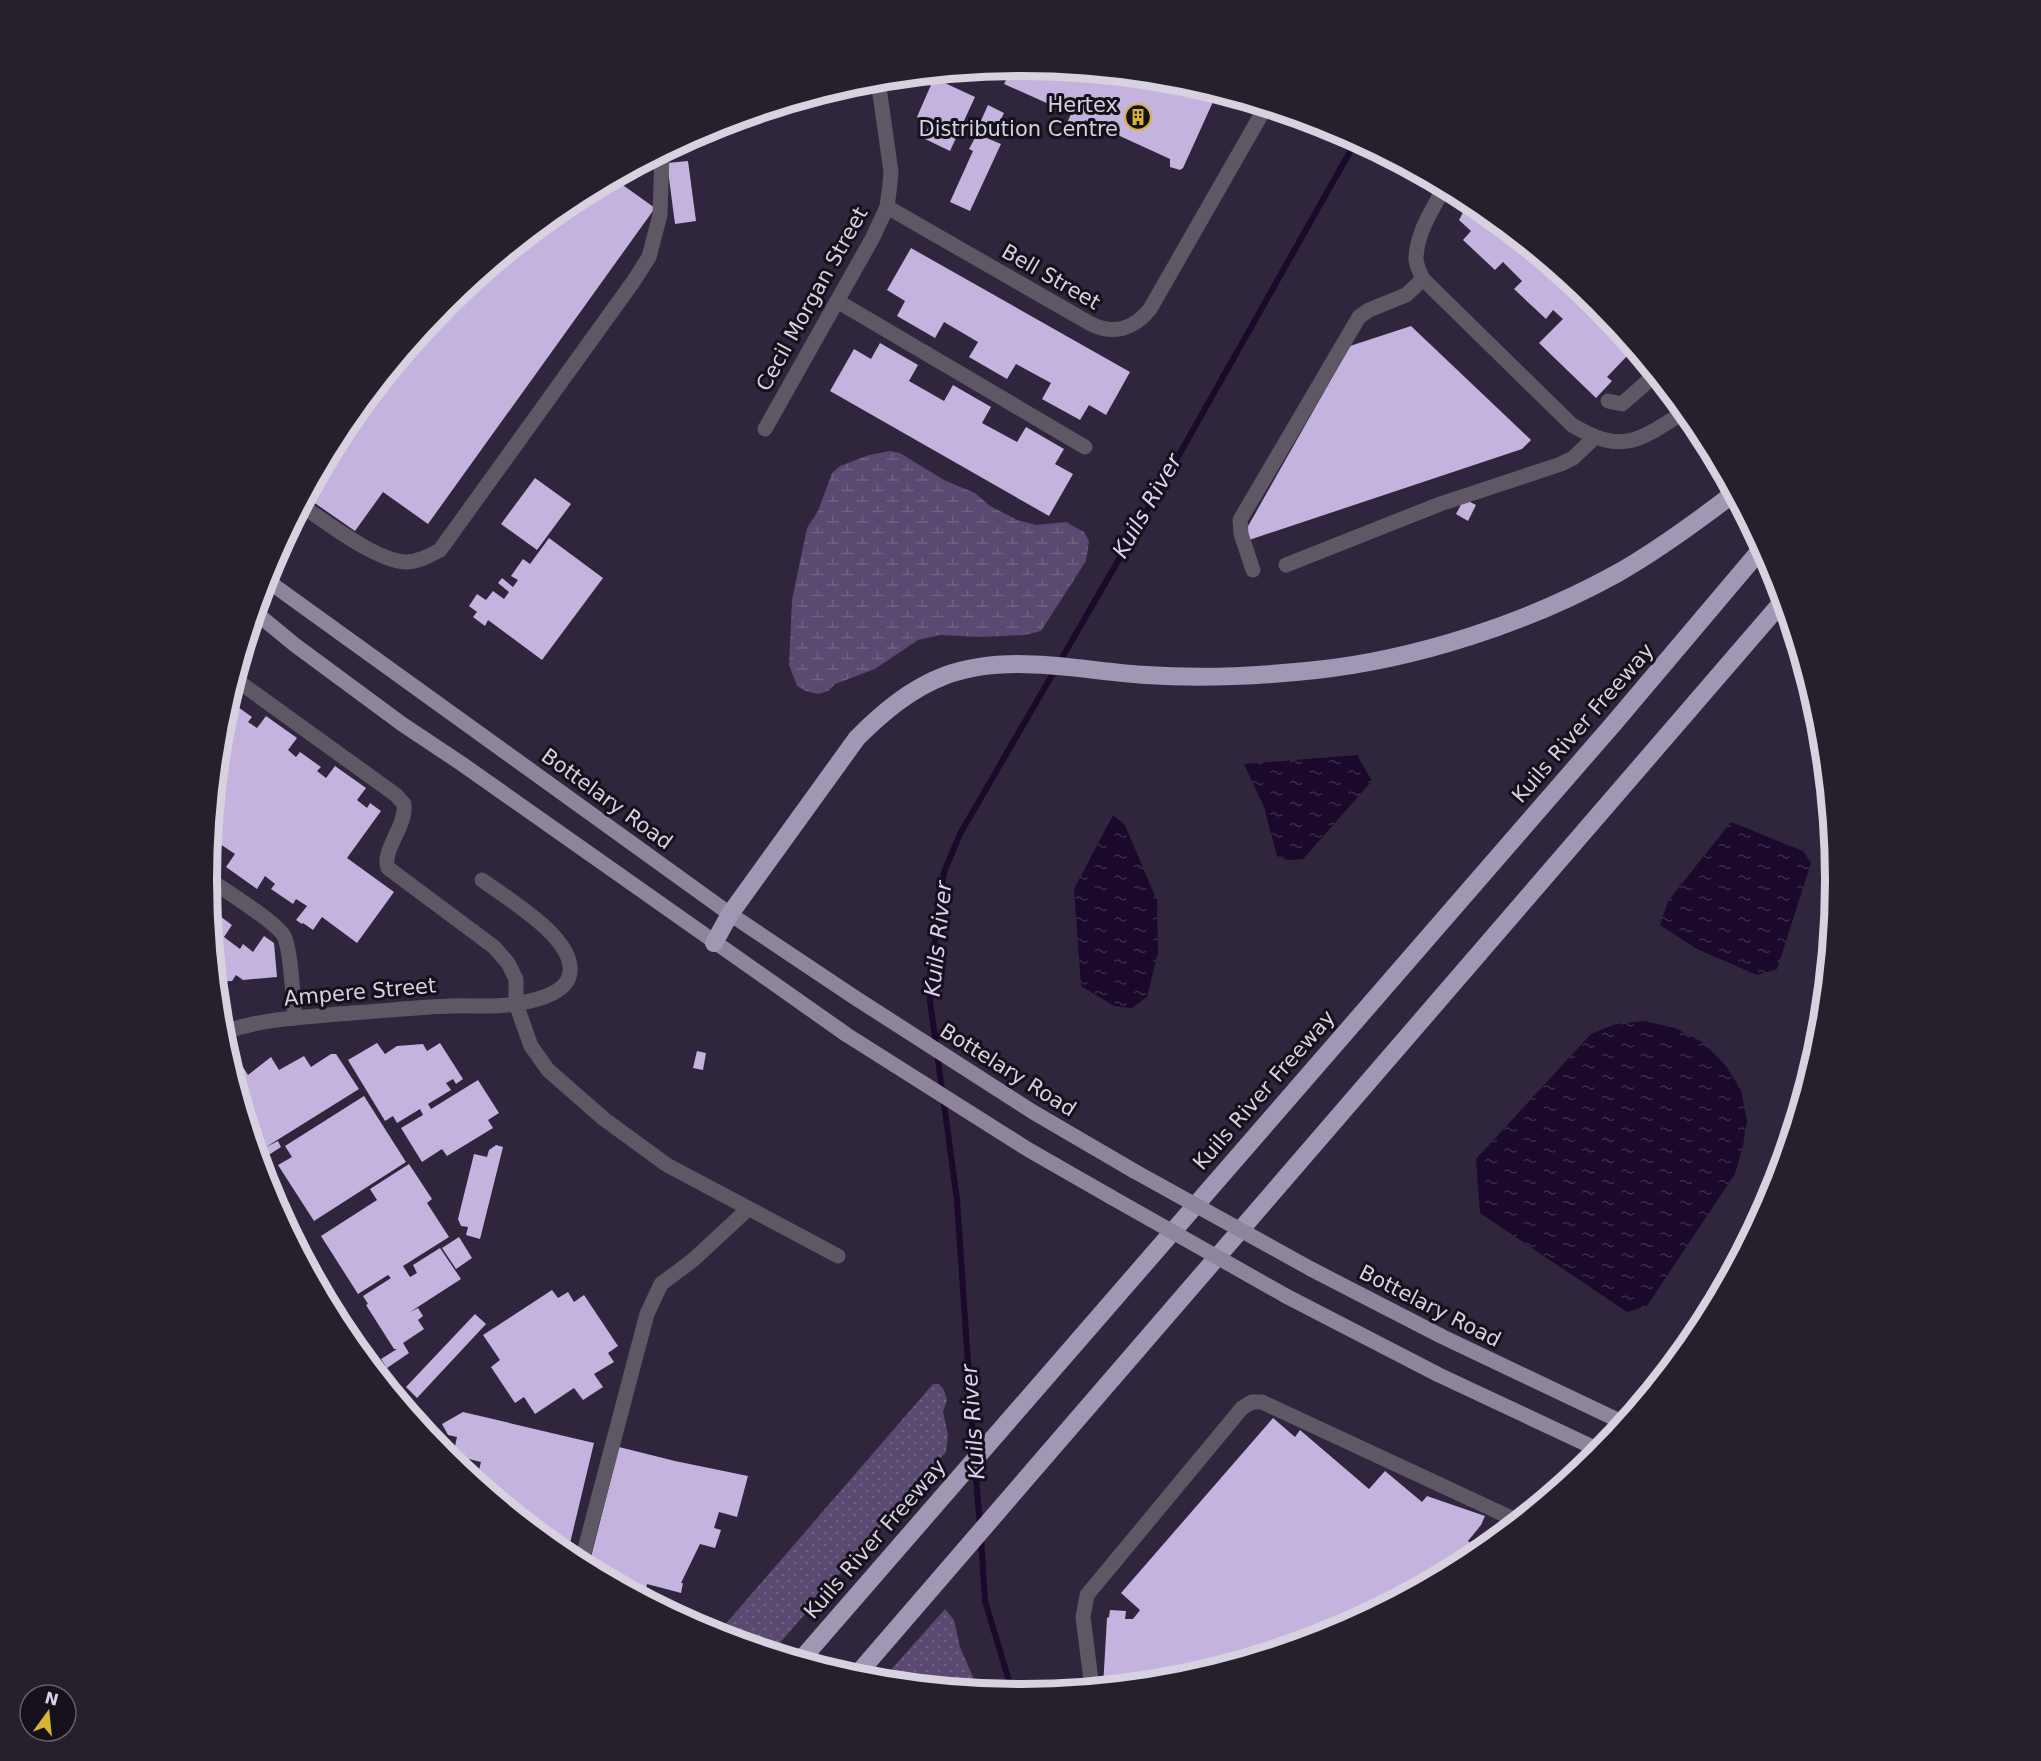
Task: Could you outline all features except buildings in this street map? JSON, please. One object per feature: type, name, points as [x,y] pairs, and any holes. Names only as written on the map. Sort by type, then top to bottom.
[{"type":"highway","points":[[714,943],[730,914],[857,738],[881,714],[917,689],[944,676],[967,669],[1023,664],[1146,675],[1204,677],[1318,670],[1377,660],[1472,635],[1543,608],[1614,574],[1694,524],[1727,498]]},
{"type":"highway","name":"Kuils River Freeway","points":[[805,1655],[1615,722],[1755,556]]},
{"type":"highway","points":[[862,1669],[1777,608]]},
{"type":"main road","name":"Bottelary Road","points":[[273,585],[730,914],[1033,1112],[1311,1269],[1443,1337],[1617,1420]]},
{"type":"main road","points":[[261,617],[402,724],[714,943],[847,1035],[1029,1150],[1286,1296],[1439,1375],[1591,1446]]},
{"type":"street","name":"Cecil Morgan Street","points":[[765,429],[877,231],[887,207],[891,172],[879,89]]},
{"type":"street","name":"Bell Street","points":[[887,207],[1091,324],[1107,330],[1124,329],[1143,318],[1150,309],[1262,114]]},
{"type":"street","points":[[307,509],[358,543],[390,560],[407,562],[425,558],[440,550],[649,257],[660,215],[662,161]]},
{"type":"street","points":[[1440,195],[1423,226],[1418,247],[1416,263],[1423,279],[1572,424],[1594,438],[1612,443],[1630,441],[1653,431],[1676,417]]},
{"type":"street","points":[[1253,570],[1241,534],[1240,520],[1359,317],[1369,310],[1406,295],[1423,279]]},
{"type":"street","points":[[837,301],[1085,447]]},
{"type":"street","points":[[1608,400],[1622,404],[1649,380]]},
{"type":"street","points":[[1286,565],[1440,504],[1561,464],[1573,458],[1594,438]]},
{"type":"street","points":[[241,684],[396,795],[404,804],[403,822],[386,857],[388,868],[430,898],[508,963],[516,979],[510,1005],[531,1046],[548,1070],[604,1119],[667,1165],[838,1256]]},
{"type":"street","name":"Ampere Street","points":[[231,1030],[259,1022],[295,1018],[452,1006],[510,1005],[540,998],[566,985],[570,972],[568,955],[559,940],[530,915],[482,880]]},
{"type":"street","points":[[217,885],[273,925],[284,936],[289,950],[295,1018]]},
{"type":"street","points":[[583,1555],[647,1314],[661,1284],[693,1260],[748,1209]]},
{"type":"street","points":[[1091,1681],[1083,1617],[1087,1595],[1242,1408],[1252,1402],[1262,1402],[1511,1518]]},
{"type":"green space","points":[[890,451],[900,453],[944,480],[975,493],[990,506],[1017,520],[1036,525],[1066,522],[1084,532],[1089,541],[1086,561],[1041,631],[1025,635],[982,637],[940,635],[918,640],[875,669],[835,684],[828,691],[818,694],[806,691],[797,686],[789,665],[792,600],[807,528],[818,511],[832,473],[840,466],[869,455]]},
{"type":"green space","points":[[933,1384],[939,1384],[947,1400],[943,1412],[948,1435],[946,1452],[777,1646],[723,1627]]},
{"type":"green space","points":[[945,1609],[954,1620],[960,1647],[976,1683],[916,1678],[888,1673]]},
{"type":"water","points":[[1357,755],[1372,781],[1303,859],[1288,860],[1277,856],[1264,807],[1244,764]]},
{"type":"water","points":[[1113,815],[1125,825],[1157,901],[1158,952],[1147,997],[1132,1008],[1114,1006],[1081,986],[1074,889]]},
{"type":"water","points":[[1731,822],[1803,851],[1811,863],[1777,969],[1757,975],[1697,949],[1660,925],[1668,901]]},
{"type":"water","points":[[1644,1021],[1675,1028],[1704,1043],[1726,1066],[1741,1090],[1747,1120],[1735,1174],[1647,1306],[1627,1312],[1480,1213],[1476,1159],[1591,1034],[1616,1024]]},
{"type":"waterway","name":"Kuils River","points":[[974,1453],[957,1200],[930,1001],[936,926],[944,872],[960,834],[1166,478],[1352,148]]},
{"type":"waterway","name":"Kuils River","points":[[975,1467],[980,1525]]},
{"type":"waterway","name":"Kuils River","points":[[981,1538],[985,1601],[1010,1684]]},
{"type":"place","name":"Hertex Distribution Centre","points":[[1138,117]]}]
